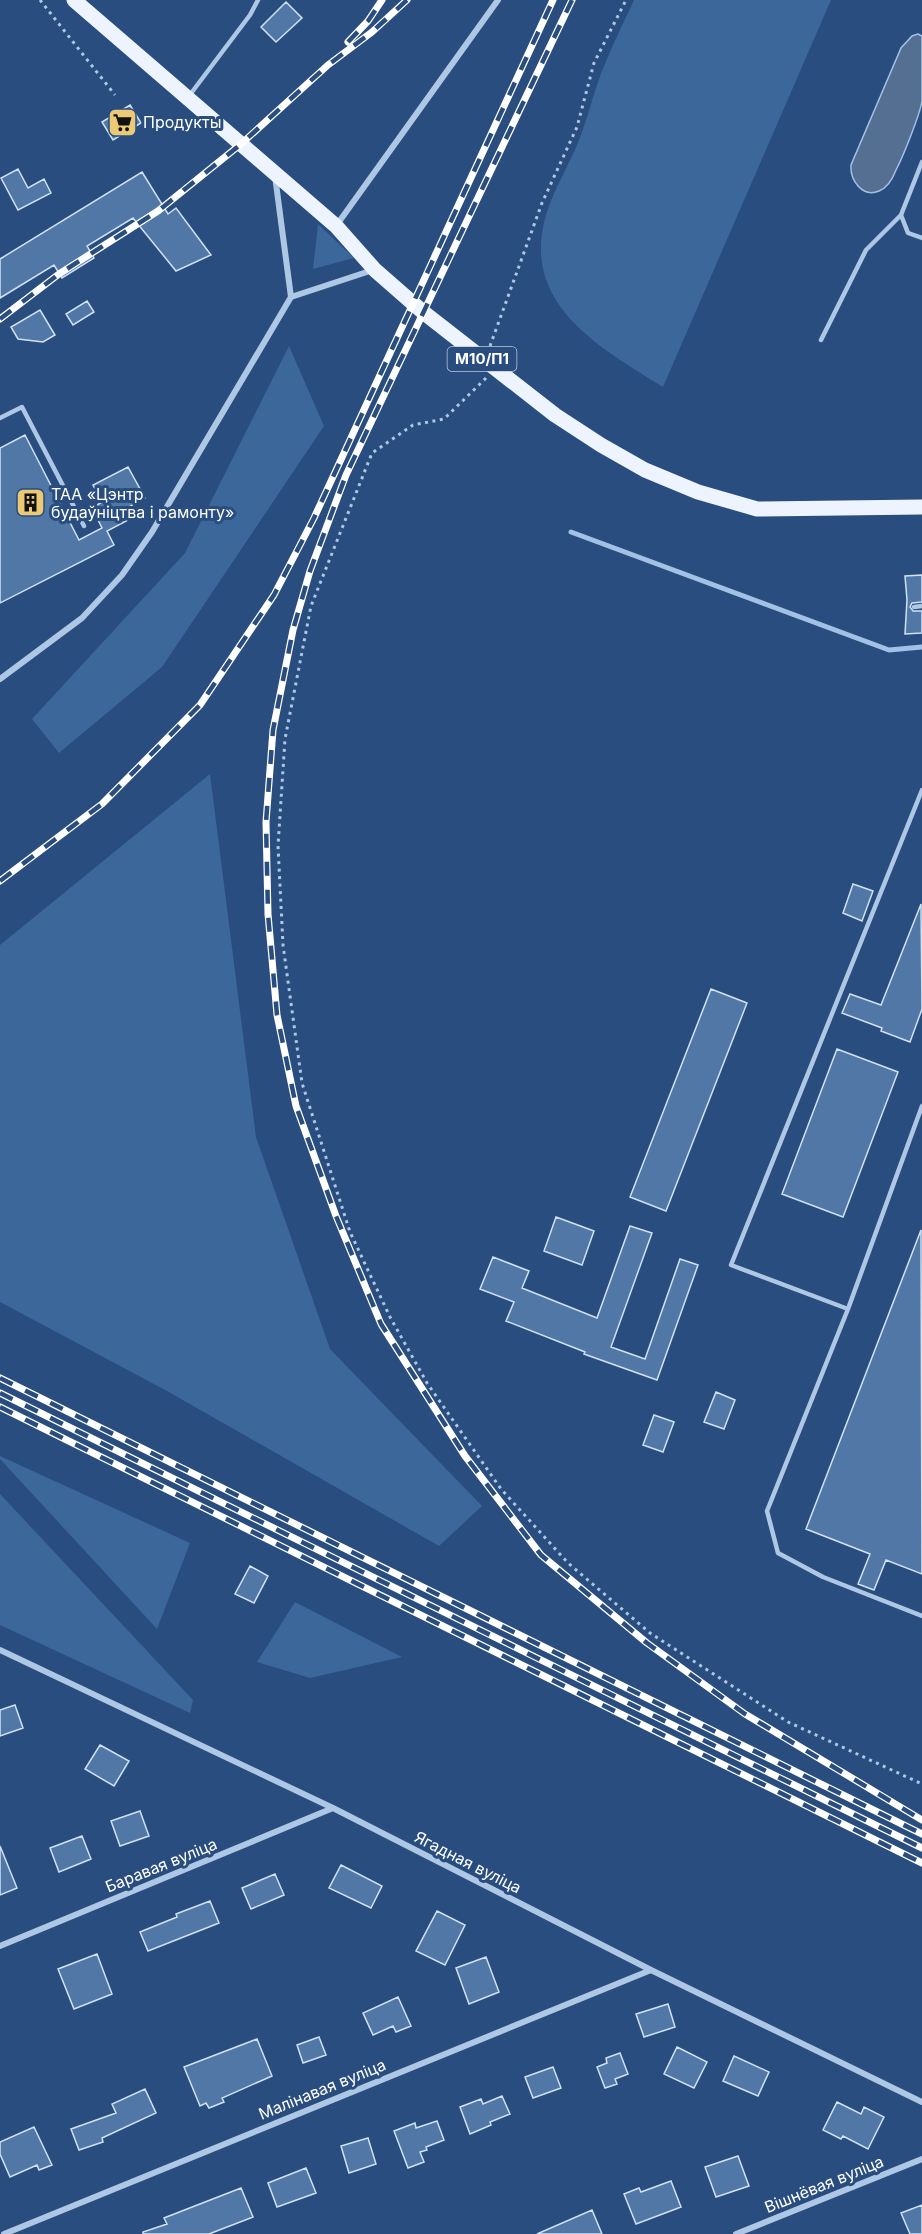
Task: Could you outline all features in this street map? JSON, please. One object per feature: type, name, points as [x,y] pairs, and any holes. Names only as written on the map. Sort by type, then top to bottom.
[{"type":"main road","name":"М10/П1","points":[[74,0],[336,226],[375,270],[423,312],[555,415],[601,445],[645,470],[698,492],[757,509],[922,507]]},
{"type":"street","points":[[336,226],[498,0]]},
{"type":"street","points":[[0,680],[82,618],[122,575],[152,532],[291,297],[274,172]]},
{"type":"street","points":[[291,297],[375,270]]},
{"type":"street","name":"Ягадная вуліца","points":[[1,1651],[333,1808],[651,1970],[922,2102]]},
{"type":"street","name":"Баравая вуліца","points":[[0,1946],[333,1808]]},
{"type":"street","name":"Малінавая вуліца","points":[[4,2234],[651,1970]]},
{"type":"street","name":"Вішнёвая вуліца","points":[[736,2234],[922,2159]]},
{"type":"lane","points":[[188,99],[250,15],[258,0]]},
{"type":"lane","points":[[821,340],[866,250],[902,215],[922,162]]},
{"type":"lane","points":[[902,215],[908,233],[922,238]]},
{"type":"lane","points":[[0,418],[22,407],[84,526]]},
{"type":"lane","points":[[914,607],[922,606]]},
{"type":"lane","points":[[848,1309],[731,1265],[922,790]]},
{"type":"lane","points":[[922,1106],[848,1309],[767,1511],[778,1553],[823,1577],[922,1616]]},
{"type":"path","points":[[40,0],[115,95]]},
{"type":"path","points":[[627,0],[594,63],[577,127],[542,203],[484,361],[487,377],[444,419],[413,425],[372,453],[311,606],[285,739],[278,846],[283,945],[302,1083],[350,1232],[390,1317],[427,1383],[501,1489],[568,1563],[650,1633],[788,1722],[922,1784]]},
{"type":"shaded area","points":[[634,0],[831,0],[663,387],[614,356],[571,319],[555,298],[544,274],[541,246],[549,205],[579,140],[603,69]]},
{"type":"shaded area","points":[[918,34],[922,36],[922,101],[918,115],[907,146],[891,179],[882,190],[867,192],[855,182],[851,165],[901,48],[912,36]]},
{"type":"shaded area","points":[[318,224],[354,258],[313,269]]},
{"type":"shaded area","points":[[289,346],[324,426],[162,667],[59,753],[32,719],[185,553]]},
{"type":"shaded area","points":[[210,774],[256,1137],[330,1349],[482,1506],[439,1546],[167,1391],[0,1302],[0,945]]},
{"type":"shaded area","points":[[0,1456],[190,1543],[157,1629],[0,1459]]},
{"type":"shaded area","points":[[0,1494],[193,1700],[190,1713],[0,1625]]},
{"type":"shaded area","points":[[295,1602],[402,1657],[310,1678],[257,1662]]},
{"type":"building","points":[[286,2],[302,18],[276,42],[261,27]]},
{"type":"building","name":"Продукты","points":[[130,105],[141,123],[113,140],[102,122]]},
{"type":"building","points":[[18,169],[28,188],[44,179],[51,193],[18,210],[1,178]]},
{"type":"building","points":[[142,172],[168,214],[176,208],[211,255],[176,271],[133,218],[87,246],[94,258],[62,278],[54,265],[0,298],[0,259]]},
{"type":"building","points":[[87,301],[94,312],[73,325],[66,314]]},
{"type":"building","points":[[40,310],[55,335],[43,342],[18,339],[11,327]]},
{"type":"building","name":"ТАА «Цэнтр будаўніцтва і рамонту»","points":[[25,435],[79,540],[102,528],[92,508],[102,502],[93,485],[128,467],[145,498],[127,508],[132,518],[107,531],[114,545],[0,603],[0,448]]},
{"type":"building","points":[[922,575],[922,602],[912,603],[910,607],[913,611],[922,611],[922,633],[905,634],[907,600],[905,576]]},
{"type":"building","points":[[853,884],[873,891],[862,921],[843,913]]},
{"type":"building","points":[[921,904],[922,1009],[910,1042],[881,1031],[882,1028],[842,1013],[850,994],[881,1005]]},
{"type":"building","points":[[711,989],[747,1003],[666,1211],[630,1197]]},
{"type":"building","points":[[837,1049],[898,1072],[843,1217],[782,1194]]},
{"type":"building","points":[[556,1217],[594,1231],[582,1265],[544,1251]]},
{"type":"building","points":[[630,1226],[652,1233],[611,1347],[645,1359],[680,1259],[698,1265],[657,1380],[584,1354],[585,1352],[506,1321],[514,1302],[480,1289],[493,1257],[529,1271],[522,1288],[597,1318]]},
{"type":"building","points":[[921,1230],[922,1574],[886,1560],[874,1590],[858,1584],[870,1554],[806,1529]]},
{"type":"building","points":[[716,1392],[735,1400],[724,1429],[704,1422]]},
{"type":"building","points":[[654,1415],[674,1422],[663,1452],[643,1445]]},
{"type":"building","points":[[250,1566],[268,1576],[254,1603],[235,1594]]},
{"type":"building","points":[[15,1705],[23,1728],[0,1736],[0,1710]]},
{"type":"building","points":[[100,1745],[129,1761],[114,1786],[85,1769]]},
{"type":"building","points":[[140,1811],[149,1836],[120,1846],[111,1821]]},
{"type":"building","points":[[82,1836],[91,1859],[59,1872],[50,1848]]},
{"type":"building","points":[[0,1846],[17,1888],[0,1895]]},
{"type":"building","points":[[341,1865],[382,1886],[371,1908],[329,1888]]},
{"type":"building","points":[[275,1874],[284,1895],[251,1909],[242,1888]]},
{"type":"building","points":[[210,1901],[219,1923],[148,1951],[140,1932],[177,1917],[176,1914]]},
{"type":"building","points":[[437,1911],[465,1925],[445,1965],[416,1951]]},
{"type":"building","points":[[97,1954],[112,1994],[74,2009],[58,1969]]},
{"type":"building","points":[[486,1957],[499,1992],[469,2004],[456,1968]]},
{"type":"building","points":[[398,1997],[411,2026],[396,2032],[393,2026],[373,2035],[363,2013]]},
{"type":"building","points":[[668,2004],[675,2027],[644,2037],[636,2014]]},
{"type":"building","points":[[319,2037],[326,2055],[303,2063],[297,2045]]},
{"type":"building","points":[[257,2039],[272,2076],[222,2098],[224,2102],[209,2108],[206,2103],[200,2106],[184,2067]]},
{"type":"building","points":[[677,2047],[707,2062],[694,2088],[664,2074]]},
{"type":"building","points":[[620,2053],[628,2074],[615,2079],[617,2084],[605,2088],[597,2067],[607,2063],[606,2058]]},
{"type":"building","points":[[734,2056],[769,2072],[758,2096],[723,2081]]},
{"type":"building","points":[[553,2067],[561,2088],[533,2098],[525,2077]]},
{"type":"building","points":[[145,2089],[156,2113],[102,2138],[103,2142],[79,2150],[71,2129],[116,2113],[112,2104]]},
{"type":"building","points":[[502,2096],[510,2114],[470,2134],[460,2107],[481,2099],[483,2104]]},
{"type":"building","points":[[837,2102],[861,2114],[864,2107],[884,2117],[868,2149],[843,2136],[841,2139],[823,2130]]},
{"type":"building","points":[[437,2121],[444,2140],[426,2147],[427,2150],[420,2152],[424,2162],[408,2168],[394,2131],[415,2123],[416,2128]]},
{"type":"building","points":[[34,2127],[52,2165],[39,2170],[37,2165],[10,2177],[0,2154],[0,2142]]},
{"type":"building","points":[[368,2138],[376,2164],[349,2173],[341,2146]]},
{"type":"building","points":[[738,2156],[749,2186],[716,2197],[705,2167]]},
{"type":"building","points":[[306,2168],[316,2193],[277,2207],[268,2183]]},
{"type":"building","points":[[671,2181],[681,2207],[636,2224],[624,2194],[639,2188],[641,2192]]},
{"type":"building","points":[[241,2188],[253,2217],[209,2234],[143,2234],[143,2232],[167,2224],[164,2218]]},
{"type":"building","points":[[922,2205],[922,2234],[910,2234],[901,2213]]},
{"type":"building","points":[[592,2210],[602,2234],[537,2234]]},
{"type":"waterway","points":[[571,532],[889,650],[922,647]]},
{"type":"railway","points":[[348,42],[368,21],[382,0]]},
{"type":"railway","points":[[0,319],[59,274],[158,211],[241,144],[328,65],[372,32],[407,0]]},
{"type":"railway","points":[[0,881],[102,804],[200,705],[274,595],[314,518],[553,0]]},
{"type":"railway","points":[[572,0],[346,475],[310,571],[293,630],[273,730],[266,822],[268,914],[277,1015],[296,1106],[336,1216],[381,1324],[465,1456],[541,1555],[647,1643],[745,1714],[922,1820]]},
{"type":"railway","points":[[0,1378],[922,1834]]},
{"type":"railway","points":[[0,1393],[922,1848]]},
{"type":"railway","points":[[0,1407],[922,1863]]},
{"type":"place","name":"Продукты","points":[[122,122]]},
{"type":"place","name":"ТАА «Цэнтр будаўніцтва і рамонту»","points":[[30,503]]}]
